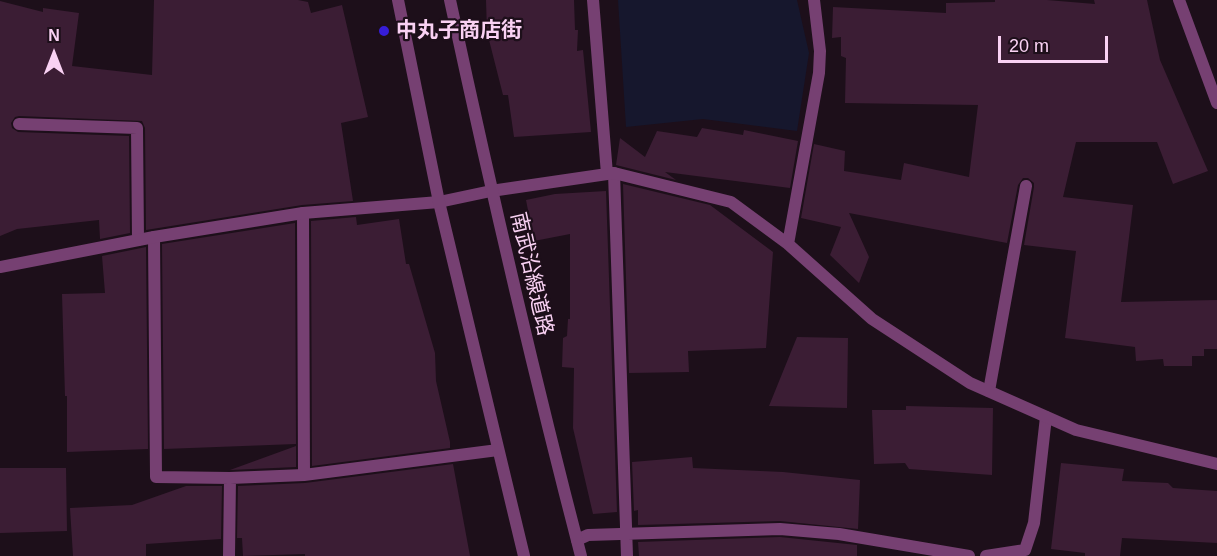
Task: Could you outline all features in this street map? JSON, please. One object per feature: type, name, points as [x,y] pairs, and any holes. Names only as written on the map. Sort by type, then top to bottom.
[{"type":"street","points":[[398,0],[439,202],[524,556]]},
{"type":"street","name":"南武沿線道路","points":[[450,0],[532,368],[581,556]]},
{"type":"street","points":[[593,0],[611,173],[627,556]]},
{"type":"street","points":[[788,244],[819,74],[820,51],[814,0]]},
{"type":"street","points":[[1179,0],[1217,103]]},
{"type":"street","points":[[20,123],[137,128],[138,240]]},
{"type":"street","points":[[0,267],[153,237],[303,213],[439,202],[491,191],[611,173],[730,202],[788,244],[872,319],[970,383],[1076,430],[1217,464]]},
{"type":"street","points":[[989,391],[1026,186]]},
{"type":"street","points":[[303,213],[304,475]]},
{"type":"street","points":[[153,237],[156,477],[230,478],[304,475],[498,450]]},
{"type":"street","points":[[986,556],[1025,550],[1034,523],[1046,417]]},
{"type":"street","points":[[229,556],[230,478]]},
{"type":"street","points":[[577,540],[588,535],[780,529],[839,534],[969,556]]},
{"type":"shaded area","points":[[618,0],[797,0],[809,53],[797,131],[703,119],[626,127]]},
{"type":"building","points":[[154,0],[298,0],[308,2],[311,13],[342,5],[368,117],[341,123],[353,201],[302,205],[146,230],[145,128],[142,121],[19,116],[15,117],[11,123],[12,128],[18,132],[129,136],[130,233],[100,239],[99,220],[17,229],[0,236],[0,1],[43,12],[43,8],[79,13],[72,66],[152,75]]},
{"type":"building","points":[[486,0],[574,0],[575,30],[578,30],[577,51],[583,50],[591,132],[514,137],[508,95],[503,95],[487,32]]},
{"type":"building","points":[[995,0],[1047,0],[1095,4],[1094,0],[1147,0],[1160,60],[1208,171],[1173,184],[1157,142],[1076,142],[1063,197],[1133,205],[1121,302],[1217,300],[1217,349],[1204,349],[1204,356],[1192,356],[1192,366],[1164,366],[1163,359],[1136,361],[1135,347],[1065,338],[1076,251],[1024,245],[1034,187],[1034,183],[1028,178],[1023,178],[1018,185],[1007,243],[849,213],[869,257],[859,283],[830,255],[841,227],[801,218],[814,144],[845,151],[844,171],[901,180],[904,163],[969,177],[978,105],[845,103],[846,58],[841,56],[841,37],[832,38],[833,7],[946,13],[946,3],[995,2]]},
{"type":"building","points":[[702,128],[743,135],[744,130],[798,141],[790,188],[665,172],[676,180],[616,165],[620,138],[645,157],[657,131],[697,137]]},
{"type":"building","points":[[623,184],[710,205],[773,252],[766,348],[688,351],[689,372],[629,373]]},
{"type":"building","points":[[606,191],[617,512],[593,514],[573,428],[574,368],[562,367],[563,338],[567,336],[568,319],[570,319],[570,234],[534,241],[526,200],[555,194]]},
{"type":"building","points":[[356,217],[357,225],[399,219],[406,264],[409,264],[435,353],[436,381],[450,448],[312,466],[311,221]]},
{"type":"building","points":[[295,223],[296,444],[164,449],[162,244]]},
{"type":"building","points":[[146,247],[148,449],[67,452],[62,294],[105,293],[102,256]]},
{"type":"building","points":[[797,337],[848,338],[847,408],[769,406]]},
{"type":"building","points":[[906,406],[993,408],[992,475],[909,469],[905,463],[874,464],[872,410],[906,410]]},
{"type":"building","points":[[296,446],[296,467],[230,470]]},
{"type":"building","points":[[692,457],[693,468],[783,472],[860,480],[858,529],[780,521],[638,525],[638,510],[634,511],[632,462]]},
{"type":"building","points":[[1061,463],[1124,469],[1122,481],[1168,483],[1173,488],[1217,491],[1217,543],[1122,538],[1120,556],[1085,556],[1085,553],[1051,549]]},
{"type":"building","points":[[453,464],[470,556],[305,556],[305,554],[243,556],[242,538],[237,538],[238,486],[305,483]]},
{"type":"building","points":[[0,468],[66,468],[67,531],[0,533]]},
{"type":"building","points":[[186,486],[222,486],[221,539],[146,544],[146,556],[73,556],[70,508],[132,505]]},
{"type":"building","points":[[780,537],[857,545],[857,556],[639,556],[638,542]]},
{"type":"place","name":"中丸子商店街","points":[[384,31]]}]
